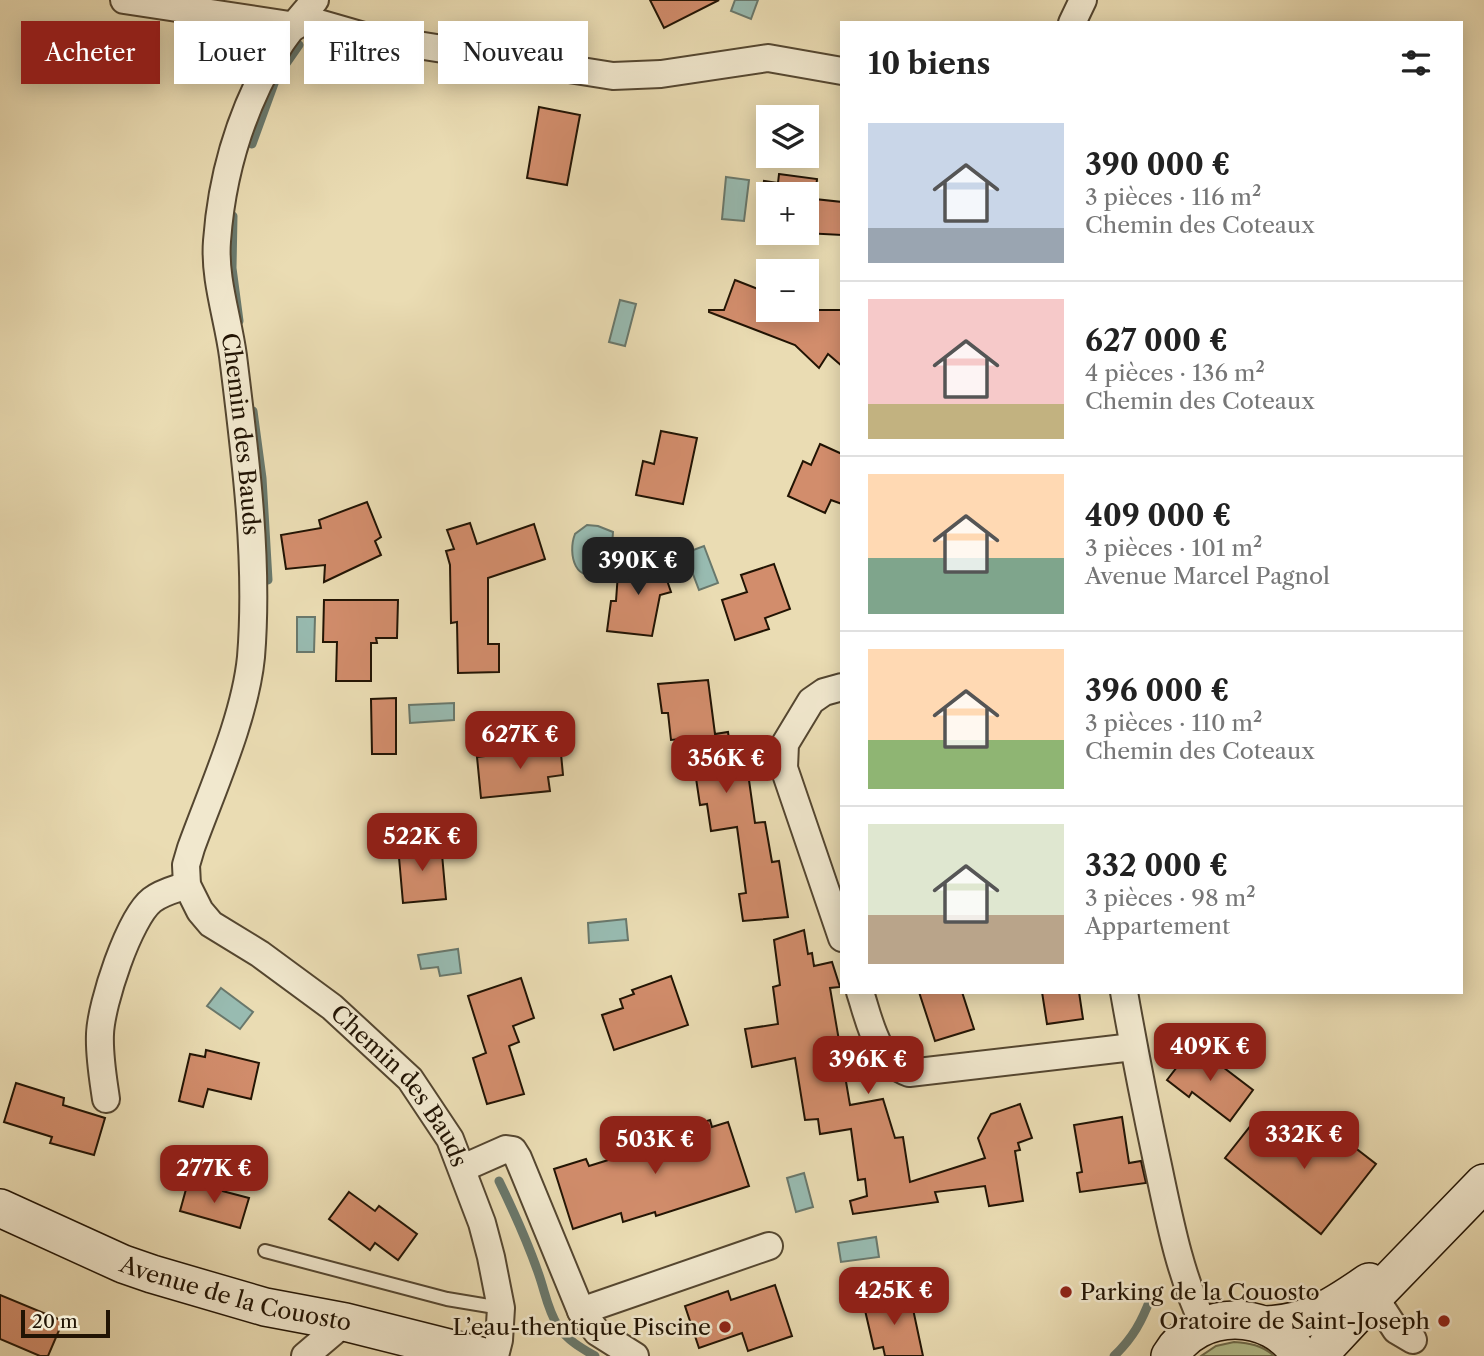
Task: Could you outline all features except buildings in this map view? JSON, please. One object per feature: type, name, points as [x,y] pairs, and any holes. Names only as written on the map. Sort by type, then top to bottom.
[{"type":"main road","points":[[1322,1356],[1370,1291],[1418,1252],[1484,1183]]},
{"type":"main road","name":"Avenue de la Couosto","points":[[0,1208],[111,1259],[152,1274],[265,1307],[345,1322],[475,1355]]},
{"type":"main road","points":[[1170,1356],[1184,1339],[1205,1325],[1231,1319],[1266,1325],[1290,1324],[1342,1300],[1370,1291]]},
{"type":"main road","points":[[1266,1325],[1282,1335],[1300,1356]]},
{"type":"street","points":[[124,0],[304,15],[367,37],[613,76],[660,74],[768,58],[840,71]]},
{"type":"street","points":[[1073,21],[1083,0]]},
{"type":"street","name":"Chemin des Bauds","points":[[304,15],[281,43],[267,68],[238,134],[228,165],[221,206],[217,244],[222,298],[230,336],[243,437],[253,619],[244,692],[236,724],[191,848],[186,865],[187,885],[200,911],[211,924],[260,954],[332,1007],[410,1079],[450,1139],[482,1223],[501,1308],[499,1340],[475,1355]]},
{"type":"street","points":[[840,688],[824,692],[810,701],[785,744],[783,754],[784,768],[840,932]]},
{"type":"street","points":[[106,1099],[99,1039],[113,974],[146,905],[158,895],[187,885]]},
{"type":"street","points":[[861,994],[884,1056],[896,1069],[909,1073],[1133,1047]]},
{"type":"street","points":[[1124,994],[1173,1239],[1184,1277],[1205,1325]]},
{"type":"street","points":[[463,1168],[506,1149],[513,1150],[582,1311],[604,1338],[635,1356]]},
{"type":"street","points":[[582,1311],[769,1246]]},
{"type":"street","points":[[1370,1291],[1396,1329],[1413,1340]]},
{"type":"street","points":[[314,1355],[319,1342],[345,1322]]},
{"type":"lane","points":[[265,1251],[447,1299],[501,1308]]},
{"type":"green space","points":[[1234,1342],[1255,1345],[1274,1356],[1201,1356],[1216,1346]]},
{"type":"water","points":[[735,0],[758,0],[751,19],[731,11]]},
{"type":"water","points":[[726,177],[749,180],[744,221],[722,219]]},
{"type":"water","points":[[620,300],[636,304],[625,346],[609,342]]},
{"type":"water","points":[[587,525],[613,532],[612,546],[602,551],[603,569],[594,574],[580,572],[573,559],[575,534]]},
{"type":"water","points":[[704,546],[718,583],[699,590],[685,553]]},
{"type":"water","points":[[297,617],[315,617],[314,652],[297,652]]},
{"type":"water","points":[[454,703],[454,720],[410,723],[409,705]]},
{"type":"water","points":[[626,919],[628,940],[589,943],[588,923]]},
{"type":"water","points":[[458,949],[461,973],[440,976],[438,967],[421,969],[418,955]]},
{"type":"water","points":[[221,988],[253,1012],[240,1029],[207,1006]]},
{"type":"water","points":[[804,1173],[813,1207],[796,1212],[787,1178]]},
{"type":"water","points":[[876,1237],[879,1257],[841,1262],[838,1243]]},
{"type":"waterway","points":[[252,144],[276,78],[299,45]]},
{"type":"waterway","points":[[233,216],[232,268],[239,321]]},
{"type":"waterway","points":[[253,411],[262,478],[268,580]]},
{"type":"waterway","points":[[499,1181],[530,1251],[555,1320],[570,1340],[595,1356]]},
{"type":"waterway","points":[[1114,1356],[1136,1329],[1151,1297]]},
{"type":"place","name":"Parking de la Couosto","points":[[1066,1292]]},
{"type":"place","name":"Oratoire de Saint-Joseph","points":[[1444,1321]]},
{"type":"place","name":"L’eau-thentique Piscine","points":[[725,1327]]}]
